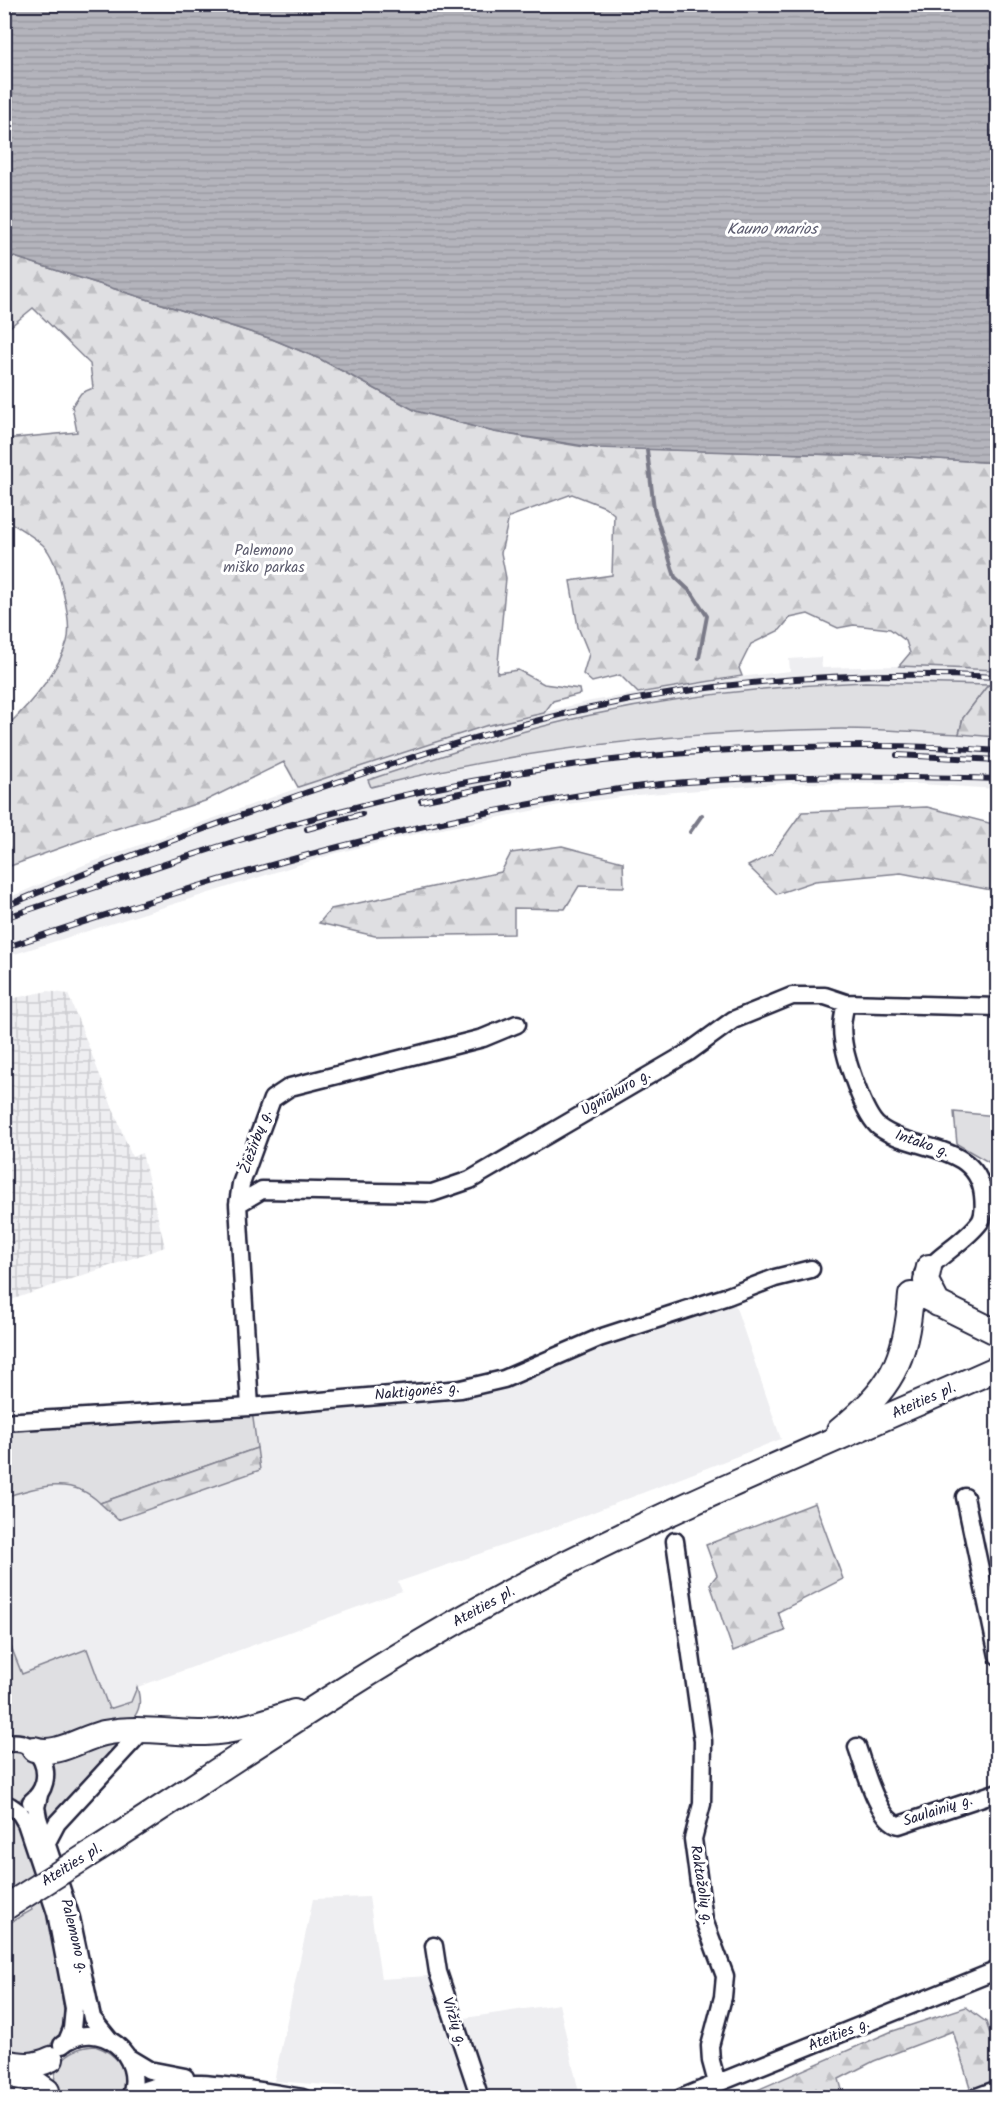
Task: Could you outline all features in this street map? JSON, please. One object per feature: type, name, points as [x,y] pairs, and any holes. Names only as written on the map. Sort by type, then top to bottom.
[{"type":"highway","points":[[929,1267],[926,1281],[938,1304]]},
{"type":"highway","points":[[817,1449],[879,1395],[894,1372],[905,1347],[911,1295],[923,1296],[998,1333]]},
{"type":"highway","name":"Ateities pl.","points":[[5,1908],[333,1698],[460,1620],[553,1570],[998,1368]]},
{"type":"highway","points":[[15,1743],[50,1752],[104,1733],[144,1728],[207,1733],[270,1720],[333,1698]]},
{"type":"highway","points":[[4,2062],[31,2066],[51,2059]]},
{"type":"highway","points":[[4,2074],[30,2079],[49,2094]]},
{"type":"street","name":"Ugniakuro g.","points":[[238,1204],[262,1190],[432,1193],[449,1188],[470,1180],[689,1052],[733,1020],[792,996],[825,996],[846,1003],[998,1007]]},
{"type":"street","name":"Intako g.","points":[[846,1003],[842,1019],[843,1042],[868,1115],[877,1126],[888,1133],[950,1153],[965,1161],[976,1174],[983,1191],[985,1207],[981,1221],[929,1267],[919,1279],[911,1295]]},
{"type":"street","name":"Žiežirbų g.","points":[[250,1407],[238,1204],[245,1173],[273,1099],[279,1092],[290,1086],[483,1038],[517,1024]]},
{"type":"street","name":"Naktigonės g.","points":[[4,1422],[250,1407],[461,1389],[504,1379],[598,1338],[717,1300],[775,1278],[811,1269]]},
{"type":"street","points":[[965,1497],[998,1656]]},
{"type":"street","name":"Raktažolių g.","points":[[675,1541],[703,1741],[702,1804],[693,1839],[704,1920],[725,1976],[723,1997],[710,2046],[711,2061],[717,2083]]},
{"type":"street","points":[[47,1842],[57,1823],[144,1728]]},
{"type":"street","name":"Palemono g.","points":[[15,1743],[42,1758],[46,1771],[45,1784],[36,1808],[70,1918],[92,2018],[129,2058]]},
{"type":"street","name":"Saulainių g.","points":[[857,1746],[882,1813],[894,1824],[898,1825],[998,1792]]},
{"type":"street","points":[[7,1806],[26,1804],[39,1795]]},
{"type":"street","name":"Palemono g.","points":[[7,1806],[20,1813],[26,1823],[56,1913],[74,2008],[72,2029],[67,2041]]},
{"type":"street","name":"Viržių g.","points":[[434,1946],[438,1972],[480,2097]]},
{"type":"street","name":"Ateities g.","points":[[681,2097],[998,1970]]},
{"type":"street","points":[[49,2094],[47,2069],[51,2059],[67,2041],[88,2035],[109,2039]]},
{"type":"street","points":[[129,2058],[149,2070],[215,2085],[303,2097]]},
{"type":"street","points":[[129,2058],[135,2079],[131,2097]]},
{"type":"street","points":[[131,2097],[155,2085],[215,2085]]},
{"type":"street","points":[[974,2097],[998,2089]]},
{"type":"shaded area","points":[[821,657],[822,668],[899,666],[997,670],[997,686],[865,682],[814,684],[689,697],[590,715],[372,787],[512,757],[621,743],[730,733],[842,729],[997,737],[997,789],[920,784],[788,783],[637,795],[560,805],[402,837],[333,854],[5,957],[4,900],[84,865],[389,755],[485,726],[591,701],[722,679],[790,671],[789,659]]},
{"type":"shaded area","points":[[48,991],[68,994],[132,1157],[142,1153],[165,1247],[5,1302],[5,1000]]},
{"type":"shaded area","points":[[730,1290],[781,1439],[542,1532],[398,1582],[402,1591],[135,1688],[131,1702],[109,1709],[22,1674],[5,1629],[5,1497],[45,1485],[66,1485],[94,1497],[118,1520],[260,1470],[252,1411],[458,1386]]},
{"type":"shaded area","points":[[369,1897],[381,1979],[444,1975],[458,2019],[559,2004],[580,2097],[373,2097],[352,2087],[274,2081],[313,1899]]},
{"type":"shaded area","points":[[997,2017],[997,2054],[986,2022]]},
{"type":"green space","name":"Palemono miško parkas","points":[[5,254],[272,339],[320,359],[416,411],[494,432],[584,447],[908,457],[997,463],[997,670],[899,666],[910,653],[906,641],[890,629],[854,625],[838,628],[808,614],[790,618],[780,630],[751,644],[739,668],[742,676],[638,693],[620,675],[592,682],[583,674],[589,654],[578,627],[570,581],[612,575],[614,514],[605,507],[572,494],[509,517],[501,553],[506,578],[497,673],[518,670],[544,684],[579,689],[580,694],[553,701],[544,713],[485,726],[298,787],[284,762],[205,801],[93,836],[5,868],[5,728],[32,700],[56,666],[67,642],[68,620],[63,591],[49,552],[39,541],[5,519],[5,439],[77,432],[72,406],[81,393],[93,388],[90,364],[33,308],[5,331]]},
{"type":"green space","points":[[865,682],[988,685],[963,718],[959,734],[841,729],[723,733],[545,752],[428,773],[371,787],[368,780],[507,736],[625,708],[727,693]]},
{"type":"green space","points":[[988,685],[997,686],[997,737],[959,734],[963,718]]},
{"type":"green space","points":[[927,807],[997,825],[997,891],[901,873],[815,881],[777,894],[748,866],[772,854],[802,812]]},
{"type":"green space","points":[[562,846],[623,862],[624,887],[579,886],[565,909],[514,908],[514,934],[375,936],[319,923],[331,909],[501,872],[511,853]]},
{"type":"green space","points":[[954,1112],[997,1116],[997,1167],[957,1144]]},
{"type":"green space","points":[[997,1182],[998,1263],[996,1263],[992,1252],[991,1186]]},
{"type":"green space","points":[[252,1411],[257,1448],[100,1503],[89,1494],[66,1486],[42,1487],[5,1497],[5,1428]]},
{"type":"green space","points":[[257,1448],[260,1470],[118,1520],[100,1503]]},
{"type":"green space","points":[[815,1503],[843,1579],[778,1612],[785,1631],[733,1651],[710,1584],[717,1575],[706,1545]]},
{"type":"green space","points":[[4,1629],[22,1674],[87,1649],[109,1709],[131,1702],[137,1687],[139,1705],[137,1713],[131,1721],[51,1747],[9,1735],[4,1731]]},
{"type":"green space","points":[[130,1733],[49,1824],[39,1812],[47,1761]]},
{"type":"green space","points":[[5,1750],[24,1752],[36,1765],[37,1783],[20,1800],[5,1800]]},
{"type":"green space","points":[[5,1812],[18,1820],[50,1915],[65,2018],[60,2034],[41,2055],[5,2059],[4,1926],[32,1910],[22,1882],[5,1893]]},
{"type":"green space","points":[[966,2007],[986,2022],[997,2054],[997,2085],[972,2094],[953,2031],[874,2061],[839,2079],[844,2097],[739,2098],[890,2032]]},
{"type":"green space","points":[[95,2046],[116,2059],[125,2073],[125,2088],[122,2097],[58,2097],[55,2077],[61,2061],[76,2050]]},
{"type":"green space","points":[[170,2089],[226,2095],[233,2097],[140,2098]]},
{"type":"water","name":"Kauno marios","points":[[4,5],[997,5],[997,463],[908,457],[597,448],[494,432],[416,411],[320,359],[272,339],[5,254]]},
{"type":"waterway","points":[[647,450],[654,509],[675,577],[692,593],[707,616],[699,658]]},
{"type":"waterway","points":[[690,832],[702,815]]},
{"type":"railway","points":[[4,907],[114,862],[299,795],[406,759],[550,717],[637,699],[739,684],[843,676],[998,677]]},
{"type":"railway","points":[[4,918],[297,823],[396,797],[510,774],[625,758],[741,749],[874,746],[998,751]]},
{"type":"railway","points":[[897,755],[998,760]]},
{"type":"railway","points":[[4,948],[181,891],[300,857],[419,827],[570,797],[661,784],[787,777],[998,779]]},
{"type":"railway","points":[[421,801],[509,783]]},
{"type":"railway","points":[[307,829],[362,814]]}]
